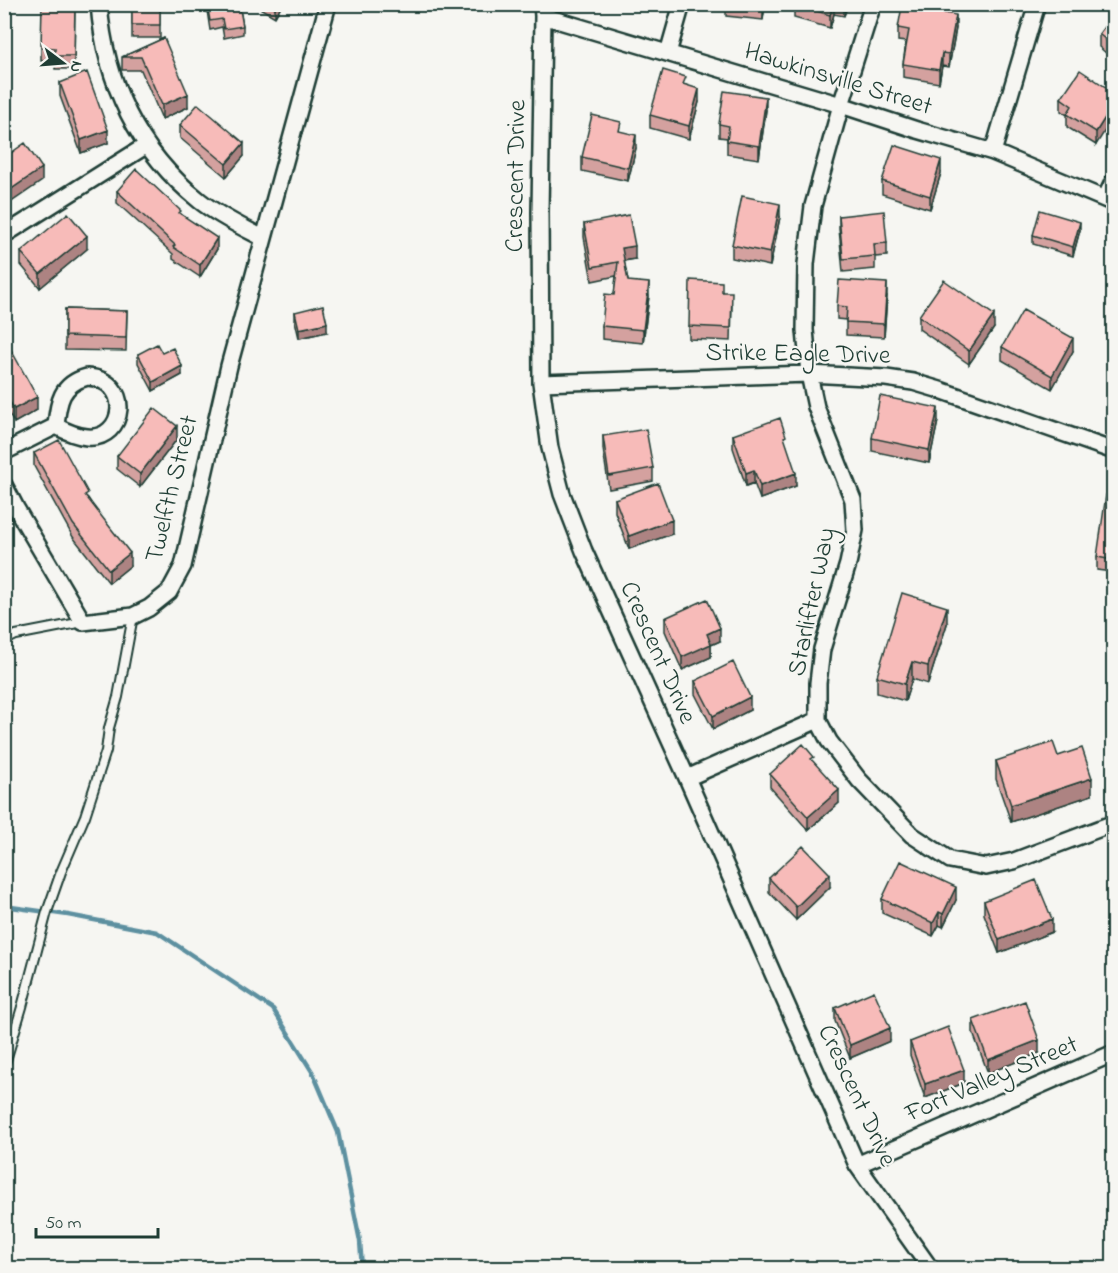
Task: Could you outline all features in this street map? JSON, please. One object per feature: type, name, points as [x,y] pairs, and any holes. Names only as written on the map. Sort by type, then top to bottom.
[{"type":"street","points":[[99,4],[102,37],[112,79],[131,121],[147,145],[174,177],[201,202],[263,238]]},
{"type":"street","name":"Twelfth Street","points":[[133,616],[149,608],[169,592],[183,566],[229,366],[328,4]]},
{"type":"street","points":[[669,53],[682,4]]},
{"type":"street","name":"Starlifter Way","points":[[873,4],[841,105],[813,206],[806,264],[805,330],[816,407],[853,500],[855,530],[848,564],[822,649],[818,683],[818,720],[829,741],[859,780],[912,835],[950,860],[986,867],[1014,861],[1113,823]]},
{"type":"street","points":[[993,152],[1037,4]]},
{"type":"street","name":"Hawkinsville Street","points":[[542,10],[669,53],[993,152],[1109,201]]},
{"type":"street","name":"Crescent Drive","points":[[542,10],[540,212],[542,383],[550,448],[562,494],[584,551],[857,1164],[930,1269]]},
{"type":"street","points":[[4,235],[147,145]]},
{"type":"street","points":[[1109,201],[1113,180]]},
{"type":"street","name":"Strike Eagle Drive","points":[[542,383],[810,374],[886,378],[913,382],[960,397],[1113,451]]},
{"type":"street","points":[[87,377],[97,378],[106,382],[118,397],[120,407],[118,417],[106,433],[97,437],[87,437],[56,426],[63,393],[77,380],[87,377]]},
{"type":"street","points":[[4,452],[56,426]]},
{"type":"street","points":[[4,485],[83,622],[133,616]]},
{"type":"street","points":[[687,778],[818,720]]},
{"type":"street","name":"Fort Valley Street","points":[[857,1164],[1113,1053]]},
{"type":"lane","points":[[4,1067],[47,912],[85,816],[106,751],[133,616]]},
{"type":"lane","points":[[4,641],[16,635],[83,622]]},
{"type":"building","points":[[42,4],[75,4],[74,56],[55,56],[55,48],[41,47]]},
{"type":"building","points":[[132,4],[160,4],[160,25],[132,25]]},
{"type":"building","points":[[207,4],[239,4],[243,26],[224,29],[222,19],[210,21]]},
{"type":"building","points":[[743,4],[763,4],[763,7]]},
{"type":"building","points":[[794,4],[833,4],[830,15]]},
{"type":"building","points":[[902,6],[956,15],[949,54],[942,53],[939,70],[903,64],[909,30],[898,28]]},
{"type":"building","points":[[1113,15],[1113,46],[1099,34]]},
{"type":"building","points":[[164,38],[188,94],[162,105],[141,57],[122,57]]},
{"type":"building","points":[[663,70],[686,77],[683,84],[699,89],[689,126],[650,115]]},
{"type":"building","points":[[1080,70],[1113,92],[1113,105],[1096,132],[1067,114],[1072,106],[1061,98]]},
{"type":"building","points":[[87,72],[108,130],[81,140],[60,83]]},
{"type":"building","points":[[724,91],[766,97],[759,146],[727,141],[729,126],[719,124]]},
{"type":"building","points":[[198,104],[244,143],[226,164],[180,125]]},
{"type":"building","points":[[592,115],[621,122],[619,131],[636,135],[628,168],[582,157]]},
{"type":"building","points":[[25,143],[42,168],[4,194],[4,158]]},
{"type":"building","points":[[894,145],[941,160],[930,196],[882,181]]},
{"type":"building","points":[[136,169],[181,211],[179,213],[217,238],[200,265],[173,247],[175,245],[117,191]]},
{"type":"building","points":[[742,196],[780,204],[770,253],[732,245]]},
{"type":"building","points":[[1040,210],[1080,222],[1073,247],[1033,235]]},
{"type":"building","points":[[884,211],[887,243],[874,244],[875,256],[843,259],[839,216]]},
{"type":"building","points":[[68,213],[87,236],[40,274],[21,252]]},
{"type":"building","points":[[629,215],[635,246],[622,248],[628,281],[649,283],[643,330],[602,326],[605,294],[614,295],[618,262],[592,267],[584,224]]},
{"type":"building","points":[[690,280],[722,282],[722,292],[732,292],[731,328],[689,326]]},
{"type":"building","points":[[839,280],[887,283],[884,324],[846,322],[847,307],[837,306]]},
{"type":"building","points":[[944,280],[994,315],[969,351],[919,316]]},
{"type":"building","points":[[323,305],[327,323],[299,329],[295,312]]},
{"type":"building","points":[[65,309],[127,311],[126,338],[65,336]]},
{"type":"building","points":[[1023,310],[1073,338],[1052,376],[1002,347]]},
{"type":"building","points":[[4,337],[37,397],[14,409],[4,392]]},
{"type":"building","points":[[157,344],[162,353],[173,348],[182,366],[153,382],[138,354]]},
{"type":"building","points":[[880,396],[938,408],[929,450],[872,438]]},
{"type":"building","points":[[154,408],[177,426],[140,474],[117,456]]},
{"type":"building","points":[[780,418],[796,473],[760,486],[754,470],[746,473],[733,435]]},
{"type":"building","points":[[646,429],[653,468],[609,476],[603,436]]},
{"type":"building","points":[[59,440],[88,493],[85,495],[130,553],[109,570],[73,524],[34,453]]},
{"type":"building","points":[[658,483],[672,520],[629,536],[615,499]]},
{"type":"building","points":[[1106,495],[1113,496],[1113,560],[1097,557]]},
{"type":"building","points":[[902,593],[947,607],[928,666],[912,662],[905,684],[877,676]]},
{"type":"building","points":[[707,599],[720,628],[707,634],[711,644],[682,657],[665,618]]},
{"type":"building","points":[[733,662],[750,697],[713,716],[695,681]]},
{"type":"building","points":[[1053,742],[1058,756],[1082,748],[1092,778],[1011,805],[996,761]]},
{"type":"building","points":[[803,744],[814,757],[811,759],[839,790],[808,817],[770,774]]},
{"type":"building","points":[[803,846],[830,874],[796,907],[769,878]]},
{"type":"building","points":[[900,861],[956,887],[943,914],[939,912],[933,923],[882,899]]},
{"type":"building","points":[[1036,880],[1052,919],[999,940],[984,901]]},
{"type":"building","points":[[874,991],[890,1028],[850,1045],[835,1008]]},
{"type":"building","points":[[1025,1001],[1039,1040],[988,1060],[973,1020]]},
{"type":"building","points":[[948,1027],[964,1070],[925,1084],[910,1042]]},
{"type":"waterway","points":[[4,906],[68,915],[157,932],[273,1009],[313,1073],[338,1132],[360,1241],[362,1268]]}]
